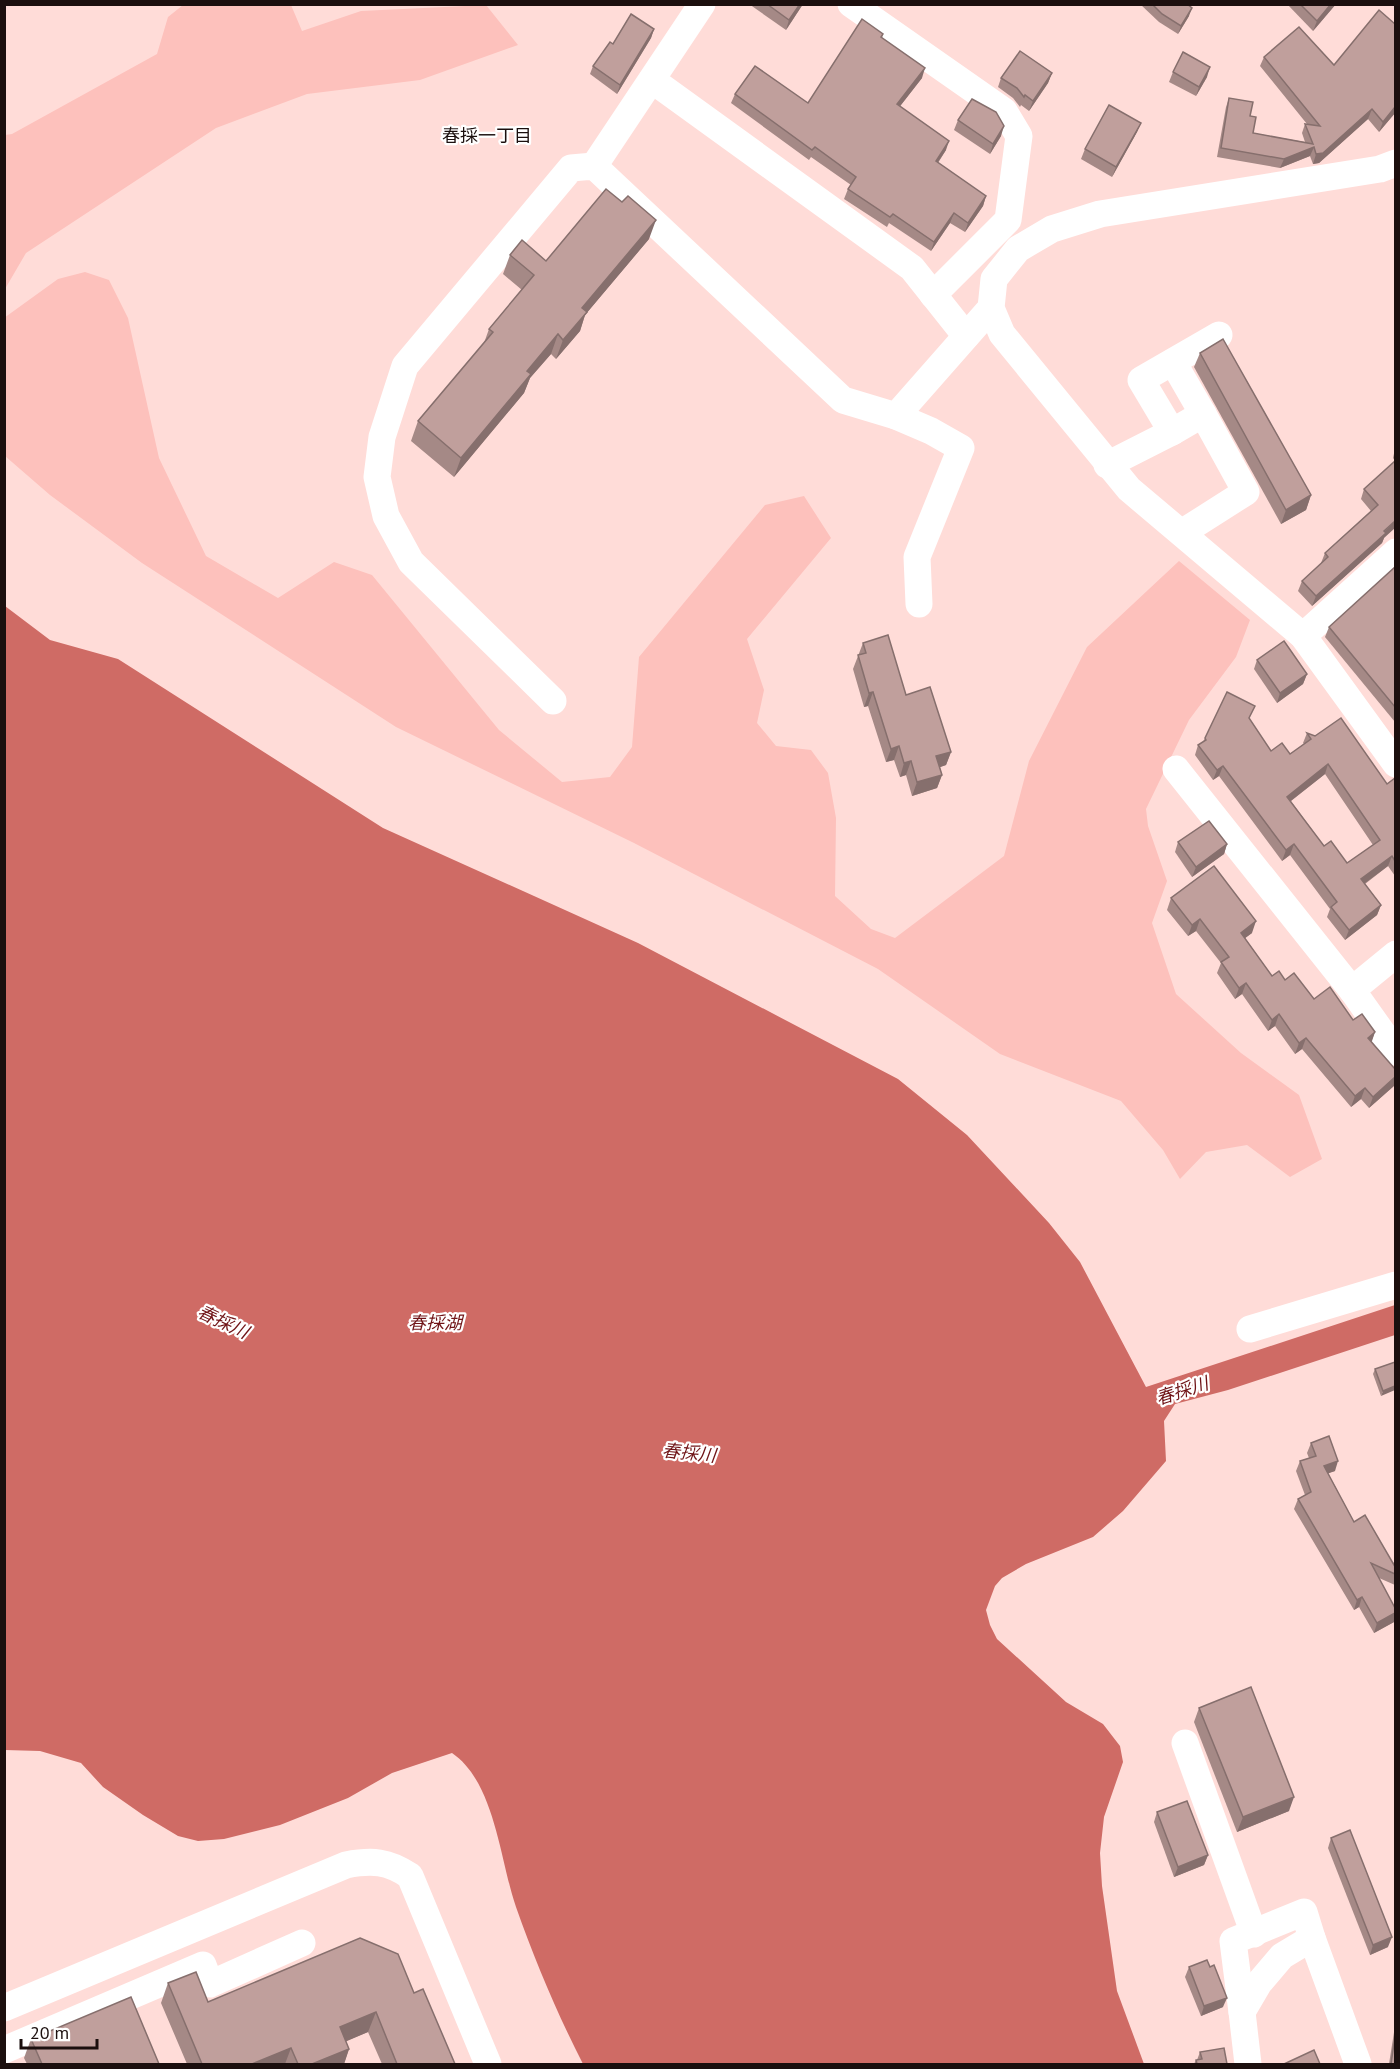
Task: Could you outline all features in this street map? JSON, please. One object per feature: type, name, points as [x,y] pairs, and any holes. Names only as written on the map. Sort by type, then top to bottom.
[{"type":"street","points":[[594,166],[702,4]]},
{"type":"street","points":[[851,4],[1004,111],[1019,136],[1008,220],[933,295]]},
{"type":"street","points":[[652,80],[912,268],[966,336]]},
{"type":"street","points":[[1394,759],[1303,636],[1129,489],[1107,465],[1002,334],[991,308],[994,279],[1018,249],[1052,229],[1100,214],[1380,169],[1395,163]]},
{"type":"street","points":[[553,701],[411,562],[386,516],[377,477],[382,437],[405,366],[572,168],[594,166],[843,400],[896,416],[931,431],[961,448],[917,557],[919,604]]},
{"type":"street","points":[[896,416],[991,308]]},
{"type":"street","points":[[1172,432],[1141,380],[1219,335]]},
{"type":"street","points":[[1173,362],[1246,492],[1182,532]]},
{"type":"street","points":[[1107,465],[1203,414]]},
{"type":"street","points":[[1303,636],[1395,552]]},
{"type":"street","points":[[1176,769],[1352,990],[1395,1052]]},
{"type":"street","points":[[1352,990],[1395,954]]},
{"type":"street","points":[[1250,1329],[1395,1286]]},
{"type":"street","points":[[1185,1743],[1254,1934]]},
{"type":"street","points":[[4,2008],[346,1865],[372,1860],[394,1866],[410,1876],[488,2064]]},
{"type":"street","points":[[1248,2064],[1233,1941],[1304,1912],[1358,2064]]},
{"type":"street","points":[[1242,2012],[1258,1983],[1282,1956],[1312,1938]]},
{"type":"street","points":[[4,2050],[203,1965],[210,1984],[302,1943]]},
{"type":"shaded area","points":[[183,5],[291,5],[302,31],[361,11],[486,5],[518,45],[420,80],[307,94],[216,128],[26,253],[5,289],[5,135],[12,134],[157,54],[168,17]]},
{"type":"shaded area","points":[[85,272],[109,280],[128,318],[159,458],[206,556],[278,598],[334,562],[372,575],[499,730],[562,782],[610,777],[632,747],[639,657],[765,505],[804,496],[831,538],[747,639],[764,690],[757,723],[776,746],[811,750],[828,773],[836,818],[835,896],[871,929],[895,938],[1004,856],[1029,761],[1087,647],[1179,561],[1250,620],[1236,657],[1189,720],[1146,809],[1148,826],[1167,881],[1152,923],[1176,994],[1241,1053],[1299,1095],[1322,1159],[1290,1177],[1247,1145],[1206,1152],[1180,1179],[1163,1150],[1121,1101],[1000,1054],[878,969],[634,843],[396,727],[142,563],[50,495],[5,456],[4,318],[58,279]]},
{"type":"water","name":"春採湖","points":[[5,606],[50,640],[118,659],[383,828],[638,943],[898,1079],[967,1135],[1049,1223],[1080,1262],[1146,1387],[1395,1305],[1395,1335],[1228,1390],[1175,1404],[1164,1421],[1166,1461],[1123,1511],[1093,1537],[1026,1564],[1002,1578],[995,1586],[986,1610],[997,1639],[1066,1702],[1103,1724],[1120,1746],[1123,1762],[1104,1817],[1100,1853],[1102,1886],[1117,1991],[1144,2064],[583,2064],[555,2006],[523,1927],[487,1802],[466,1766],[452,1753],[392,1773],[348,1798],[280,1825],[224,1839],[198,1841],[178,1836],[143,1815],[103,1787],[81,1763],[40,1751],[5,1750]]},
{"type":"building","points":[[767,4],[800,4],[789,20]]},
{"type":"building","points":[[1152,4],[1187,4],[1192,8],[1181,26],[1162,14]]},
{"type":"building","points":[[1300,4],[1331,4],[1317,21]]},
{"type":"building","points":[[1379,10],[1395,24],[1395,107],[1383,122],[1372,109],[1323,153],[1316,154],[1314,147],[1284,159],[1221,148],[1229,98],[1253,102],[1250,116],[1256,117],[1253,133],[1313,144],[1305,124],[1320,126],[1264,57],[1299,27],[1334,65]]},
{"type":"building","points":[[631,14],[654,29],[620,85],[593,66],[610,42],[613,44]]},
{"type":"building","points":[[862,19],[883,34],[881,37],[925,68],[897,104],[949,141],[936,161],[986,196],[968,223],[954,213],[934,242],[893,214],[890,217],[848,189],[856,177],[815,147],[812,150],[735,94],[755,66],[808,103]]},
{"type":"building","points":[[1020,51],[1052,73],[1033,101],[1025,95],[1024,97],[1017,88],[1001,78]]},
{"type":"building","points":[[1183,52],[1210,67],[1199,87],[1173,72]]},
{"type":"building","points":[[972,99],[996,112],[1004,126],[993,144],[958,120]]},
{"type":"building","points":[[1109,105],[1141,123],[1116,167],[1085,149]]},
{"type":"building","points":[[606,189],[622,202],[628,196],[656,220],[582,308],[587,312],[563,340],[558,334],[527,371],[531,374],[461,458],[418,421],[493,332],[489,329],[534,275],[510,255],[522,240],[546,261]]},
{"type":"building","points":[[1223,339],[1311,495],[1286,510],[1200,353]]},
{"type":"building","points":[[1395,461],[1395,521],[1384,531],[1386,533],[1316,596],[1302,581],[1328,557],[1325,553],[1378,505],[1364,489]]},
{"type":"building","points":[[1395,567],[1395,707],[1329,627]]},
{"type":"building","points":[[888,635],[906,695],[930,687],[951,752],[936,756],[942,775],[917,782],[911,761],[904,763],[899,746],[891,749],[873,692],[869,693],[858,655],[866,653],[863,643]]},
{"type":"building","points":[[1284,641],[1307,674],[1280,693],[1257,660]]},
{"type":"building","points":[[1227,692],[1255,706],[1249,718],[1271,751],[1282,743],[1290,754],[1311,739],[1307,733],[1315,736],[1341,718],[1387,784],[1395,778],[1395,861],[1392,856],[1361,879],[1381,905],[1349,930],[1331,907],[1337,902],[1294,844],[1286,850],[1223,766],[1217,770],[1198,745],[1206,740]],"holes":[[[1328,764],[1380,840],[1347,863],[1331,841],[1324,846],[1287,797]]]},
{"type":"building","points":[[1209,821],[1227,844],[1196,867],[1178,842]]},
{"type":"building","points":[[1214,866],[1256,921],[1241,933],[1272,976],[1279,971],[1285,980],[1294,973],[1314,999],[1330,987],[1353,1020],[1362,1014],[1375,1032],[1368,1038],[1395,1069],[1395,1077],[1373,1097],[1365,1088],[1355,1096],[1306,1038],[1299,1043],[1279,1014],[1272,1020],[1246,983],[1239,988],[1221,962],[1229,957],[1200,919],[1192,925],[1171,898]]},
{"type":"building","points":[[1395,1362],[1395,1386],[1383,1391],[1375,1369]]},
{"type":"building","points":[[1329,1436],[1338,1461],[1324,1466],[1354,1522],[1365,1515],[1394,1565],[1395,1561],[1395,1574],[1371,1563],[1395,1608],[1395,1613],[1377,1623],[1362,1597],[1357,1600],[1298,1499],[1311,1492],[1300,1461],[1316,1456],[1311,1443]]},
{"type":"building","points":[[1251,1687],[1294,1797],[1243,1817],[1199,1708]]},
{"type":"building","points":[[1187,1801],[1208,1855],[1178,1867],[1157,1812]]},
{"type":"building","points":[[1350,1830],[1392,1937],[1373,1945],[1331,1838]]},
{"type":"building","points":[[360,1938],[398,1954],[414,1993],[423,1989],[455,2064],[397,2064],[376,2012],[340,2027],[349,2049],[312,2064],[298,2064],[291,2048],[252,2064],[202,2064],[168,1983],[196,1972],[208,2002]]},
{"type":"building","points":[[1207,1960],[1210,1967],[1214,1965],[1227,1998],[1204,2006],[1189,1967]]},
{"type":"building","points":[[131,1997],[159,2064],[42,2064],[31,2039]]},
{"type":"building","points":[[1395,2037],[1395,2064],[1391,2064]]},
{"type":"building","points":[[1224,2048],[1227,2064],[1197,2064],[1196,2060],[1202,2059],[1200,2052]]},
{"type":"building","points":[[1314,2050],[1320,2064],[1284,2064]]},
{"type":"district","name":"春採一丁目","points":[[487,136]]},
{"type":"water label","name":"春採川","points":[[223,1322]]},
{"type":"water label","name":"春採川","points":[[1182,1391]]},
{"type":"water label","name":"春採川","points":[[689,1453]]}]
